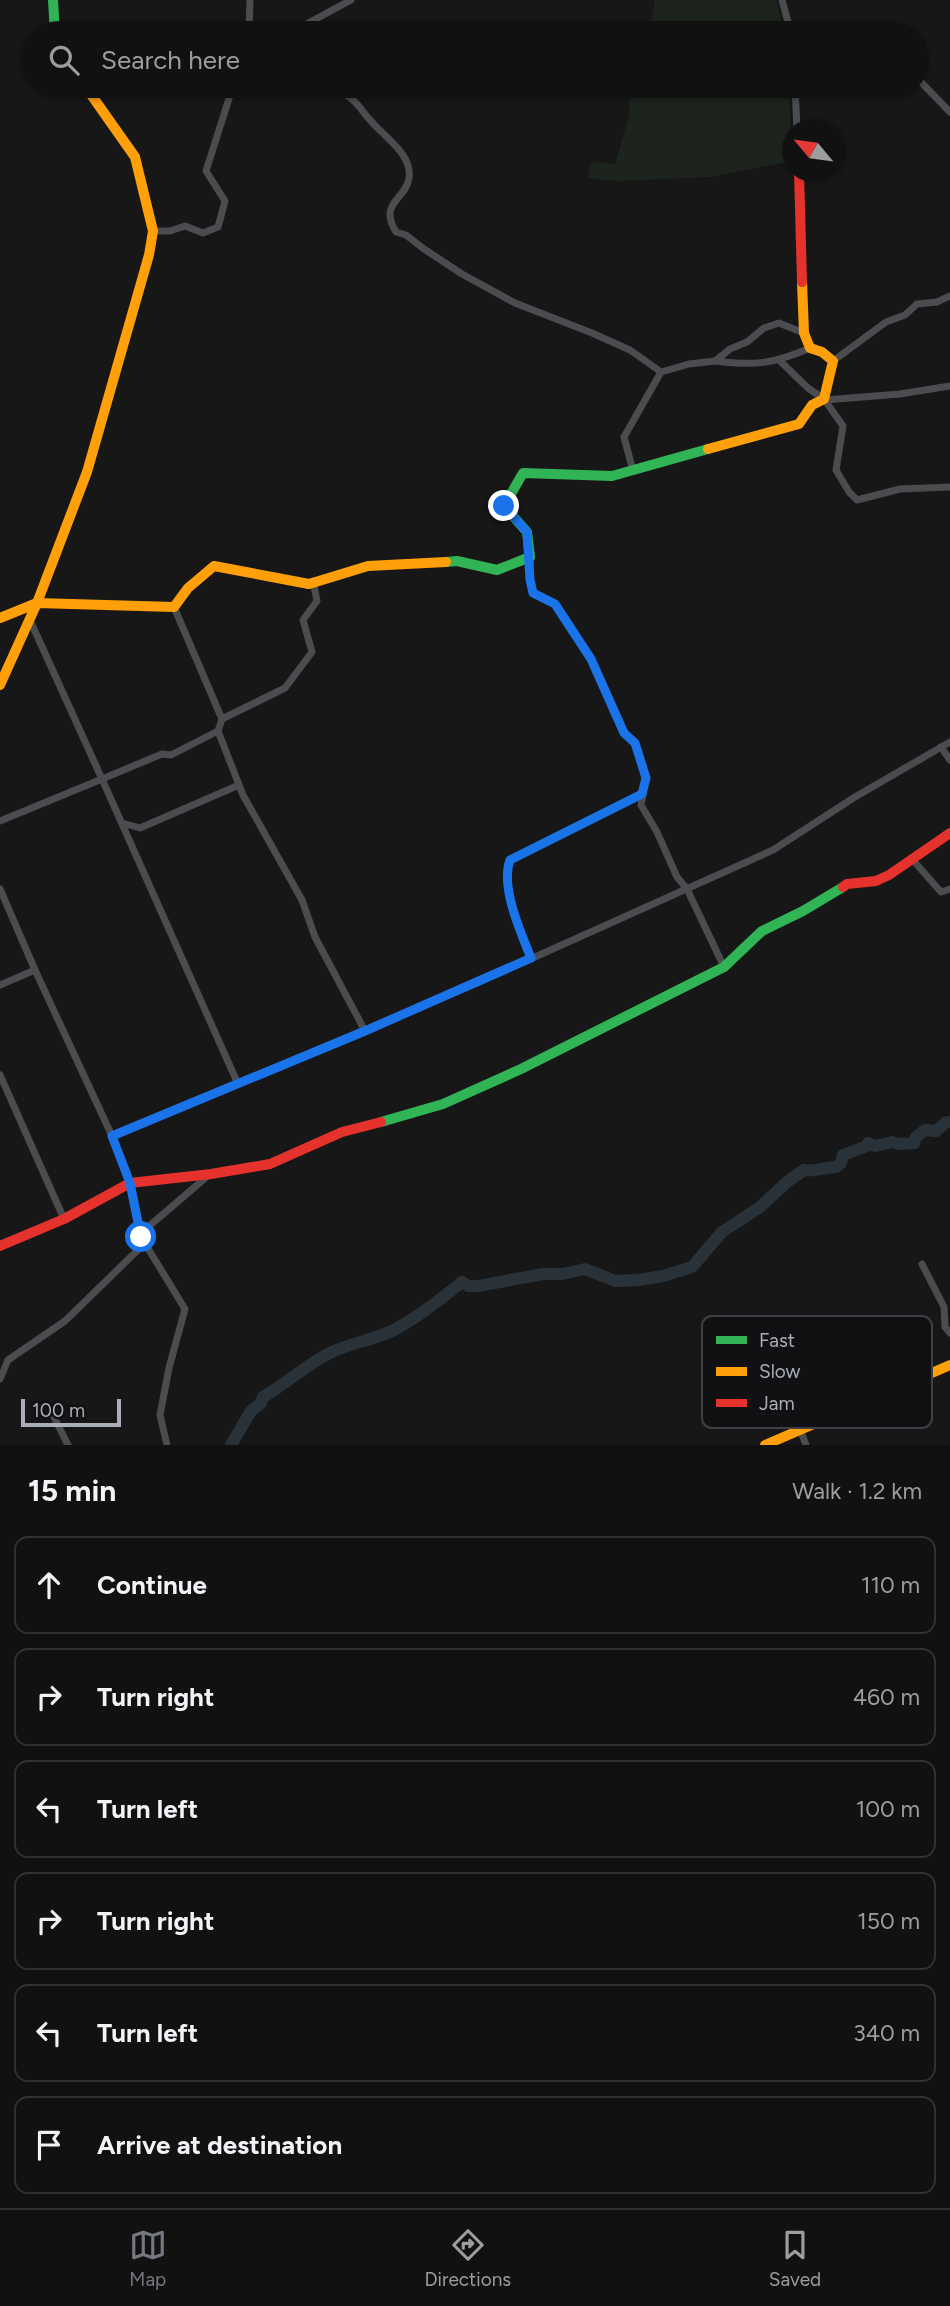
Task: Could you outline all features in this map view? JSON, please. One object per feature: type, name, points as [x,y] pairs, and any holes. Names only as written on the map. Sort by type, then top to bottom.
[{"type":"street","points":[[54,0],[54,21]]},
{"type":"street","points":[[249,21],[250,0]]},
{"type":"street","points":[[312,21],[351,0]]},
{"type":"street","points":[[782,0],[788,21]]},
{"type":"street","points":[[929,90],[950,111]]},
{"type":"street","points":[[0,685],[37,603],[86,472],[149,255],[153,231],[135,158],[93,98]]},
{"type":"street","points":[[153,231],[170,231],[185,226],[203,233],[218,227],[225,201],[206,171],[229,98]]},
{"type":"street","points":[[350,98],[400,149],[408,168],[410,179],[390,211],[390,222],[396,232],[406,235],[462,274],[515,303],[592,332],[630,350],[661,372]]},
{"type":"street","points":[[795,98],[796,119]]},
{"type":"street","points":[[799,182],[804,332],[810,348]]},
{"type":"street","points":[[825,400],[830,387],[833,361],[886,322],[905,315],[917,304],[937,302],[950,296]]},
{"type":"street","points":[[715,361],[730,349],[747,342],[764,328],[779,323],[804,332]]},
{"type":"street","points":[[634,471],[624,437],[661,372],[689,364],[715,361],[738,364],[780,361],[810,348],[822,352],[833,361]]},
{"type":"street","points":[[780,361],[825,400],[843,426],[836,470],[857,500],[900,489],[950,487]]},
{"type":"street","points":[[724,967],[687,889],[677,877],[657,832],[641,805],[646,778],[635,743],[624,733],[591,659],[555,604],[533,593],[527,532],[504,506],[523,473],[604,477],[634,471],[799,424],[812,405],[825,400],[910,393],[950,386]]},
{"type":"street","points":[[174,607],[188,588],[214,566],[309,584],[368,565],[457,561],[497,570],[530,557]]},
{"type":"street","points":[[222,719],[285,688],[312,652],[303,620],[317,601],[313,581]]},
{"type":"street","points":[[0,618],[37,603],[174,607]]},
{"type":"street","points":[[174,607],[222,719],[218,731],[239,785],[302,900],[315,937],[365,1031]]},
{"type":"street","points":[[24,608],[238,1084]]},
{"type":"street","points":[[0,821],[162,754],[171,755],[218,731]]},
{"type":"street","points":[[112,1136],[365,1031],[773,850],[855,797],[950,742]]},
{"type":"street","points":[[941,747],[950,760]]},
{"type":"street","points":[[122,823],[140,828],[239,785]]},
{"type":"street","points":[[531,958],[516,921],[510,895],[507,874],[510,860],[642,794]]},
{"type":"street","points":[[0,1245],[64,1219],[130,1183],[270,1164],[342,1132],[443,1104],[521,1069],[724,967],[762,932],[847,884],[876,881],[889,875],[950,834]]},
{"type":"street","points":[[911,858],[941,892],[950,889]]},
{"type":"street","points":[[1,892],[112,1136],[130,1183],[143,1240],[185,1308],[160,1415],[167,1445]]},
{"type":"street","points":[[0,985],[35,970]]},
{"type":"street","points":[[0,1075],[64,1219]]},
{"type":"street","points":[[0,1379],[8,1360],[65,1321],[143,1240],[148,1227],[211,1174]]},
{"type":"street","points":[[922,1264],[944,1307],[945,1327],[950,1332]]},
{"type":"street","points":[[932,1374],[950,1366]]},
{"type":"street","points":[[53,1415],[68,1445]]},
{"type":"street","points":[[765,1445],[808,1428]]},
{"type":"street","points":[[800,1429],[806,1445]]},
{"type":"shaded area","points":[[655,0],[776,0],[782,21],[651,21]]},
{"type":"shaded area","points":[[630,98],[789,98],[790,119],[782,119],[782,163],[710,177],[617,181],[588,178],[591,162],[615,164],[629,117]]},
{"type":"waterway","points":[[231,1445],[251,1411],[261,1403],[263,1397],[333,1352],[402,1326],[462,1282],[468,1286],[478,1286],[585,1269],[615,1281],[638,1280],[692,1267],[722,1232],[760,1207],[804,1170],[836,1167],[841,1163],[843,1155],[867,1146],[868,1143],[875,1146],[892,1142],[914,1143],[916,1137],[925,1130],[936,1131],[950,1122]]},
{"type":"traffic: fast","points":[[53,0],[54,21]]},
{"type":"traffic: fast","points":[[446,562],[457,561],[497,570],[530,557],[527,532],[504,506],[523,473],[612,476],[708,449]]},
{"type":"traffic: fast","points":[[381,1122],[443,1104],[521,1069],[724,967],[762,931],[843,887]]},
{"type":"traffic: slow","points":[[0,618],[37,603],[87,472],[149,255],[153,231],[135,157],[93,98]]},
{"type":"traffic: slow","points":[[708,449],[799,424],[812,405],[824,399],[833,361],[822,352],[810,348],[804,333],[802,282]]},
{"type":"traffic: slow","points":[[0,685],[37,603],[174,607],[188,588],[214,566],[309,584],[368,566],[446,562]]},
{"type":"traffic: slow","points":[[932,1373],[950,1365]]},
{"type":"traffic: slow","points":[[765,1445],[804,1428]]},
{"type":"traffic: jam","points":[[799,182],[802,282]]},
{"type":"traffic: jam","points":[[843,887],[847,884],[876,881],[889,875],[950,833]]},
{"type":"traffic: jam","points":[[0,1246],[64,1219],[130,1183],[270,1164],[342,1132],[381,1122]]},
{"type":"route","points":[[141,1237],[130,1183],[112,1136],[358,1034],[531,958],[516,921],[510,895],[507,874],[510,860],[642,794],[646,778],[635,743],[624,733],[591,659],[555,604],[533,593],[527,532],[504,506]]}]
